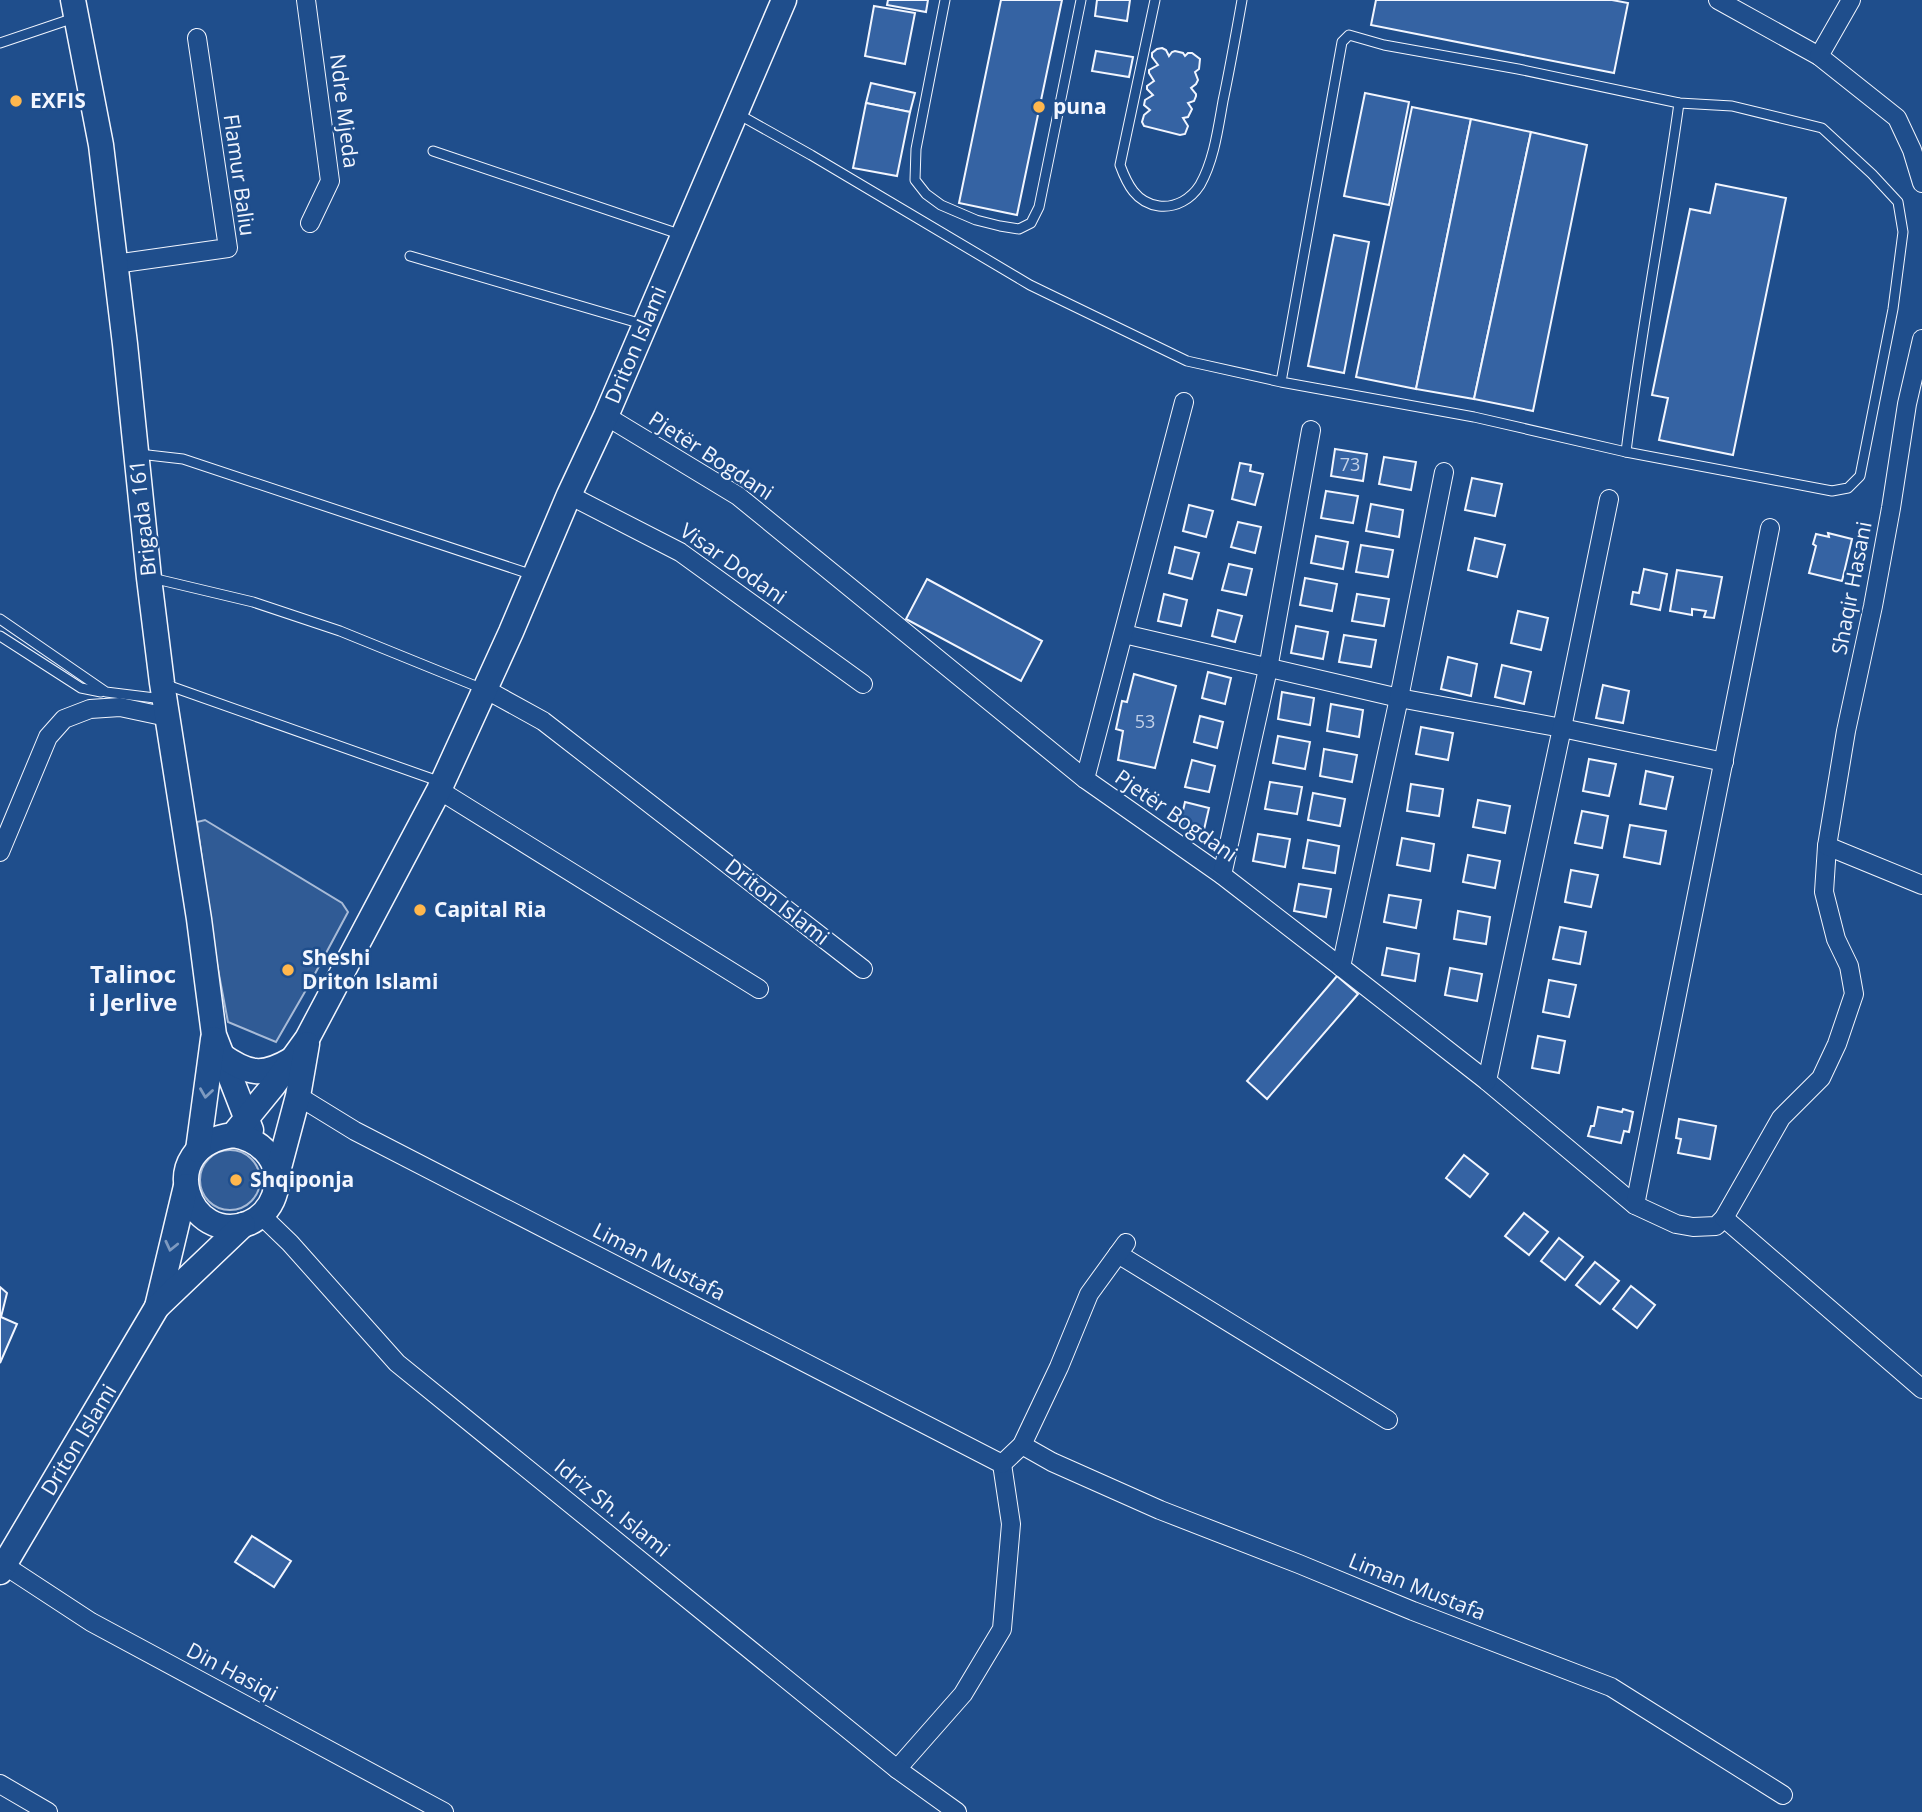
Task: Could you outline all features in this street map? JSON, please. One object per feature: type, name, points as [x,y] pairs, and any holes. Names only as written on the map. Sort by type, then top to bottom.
[{"type":"street","name":"Ndre Mjeda","points":[[306,0],[330,181],[310,223]]},
{"type":"street","name":"Driton Islami","points":[[240,1127],[307,1040],[441,786],[569,495],[607,416],[784,0]]},
{"type":"street","points":[[1718,0],[1819,56],[1897,118],[1912,150],[1922,183]]},
{"type":"street","points":[[1819,56],[1851,0]]},
{"type":"street","name":"Brigada 161","points":[[74,9],[101,145],[164,700],[218,1045],[240,1127]]},
{"type":"street","name":"Flamur Baliu","points":[[115,264],[228,248],[197,38]]},
{"type":"street","name":"Shaqir Hasani","points":[[1724,1218],[1781,1118],[1821,1078],[1837,1044],[1854,994],[1849,966],[1836,939],[1824,892],[1828,846],[1846,731],[1873,606],[1907,404],[1921,346]]},
{"type":"street","points":[[1086,779],[1184,402]]},
{"type":"street","name":"Pjetër Bogdani","points":[[607,416],[738,496],[1086,779],[1222,876],[1341,967],[1487,1081],[1635,1205],[1676,1224],[1693,1227],[1716,1226],[1724,1218]]},
{"type":"street","points":[[1222,876],[1268,669],[1311,430]]},
{"type":"street","points":[[1341,967],[1444,472]]},
{"type":"street","name":"Visar Dodani","points":[[569,495],[680,552],[863,684]]},
{"type":"street","points":[[1487,1081],[1609,499]]},
{"type":"street","points":[[1635,1205],[1770,528]]},
{"type":"street","points":[[1124,634],[1399,698],[1724,762]]},
{"type":"street","name":"Driton Islami","points":[[485,689],[543,721],[863,969]]},
{"type":"street","points":[[0,852],[48,737],[64,719],[90,709],[164,700]]},
{"type":"street","points":[[441,786],[759,989]]},
{"type":"street","points":[[1828,846],[1922,886]]},
{"type":"street","name":"Driton Islami","points":[[2,1569],[157,1307],[273,1200],[298,1096],[307,1040]]},
{"type":"street","points":[[218,1045],[236,1065],[260,1072],[276,1069],[292,1060]]},
{"type":"street","name":"Brigada 161","points":[[198,1150],[218,1045]]},
{"type":"street","name":"Liman Mustafa","points":[[298,1096],[355,1131],[1002,1464]]},
{"type":"street","points":[[198,1150],[208,1142],[240,1127],[245,1137],[267,1151],[277,1175]]},
{"type":"street","name":"Driton Islami","points":[[157,1307],[186,1186],[186,1173],[198,1150]]},
{"type":"street","points":[[186,1186],[189,1199],[206,1219],[230,1227],[252,1220]]},
{"type":"street","points":[[1724,1218],[1922,1389]]},
{"type":"street","name":"Idriz Sh. Islami","points":[[252,1220],[290,1243],[397,1363],[897,1769],[957,1812]]},
{"type":"street","points":[[897,1769],[963,1694],[1002,1629],[1011,1524],[1002,1464],[1022,1446],[1089,1294],[1122,1248],[1388,1420]]},
{"type":"street","name":"Liman Mustafa","points":[[1022,1446],[1160,1510],[1611,1687],[1783,1795]]},
{"type":"street","name":"Din Hasiqi","points":[[2,1569],[91,1622],[444,1812]]},
{"type":"street","points":[[0,1784],[48,1812]]},
{"type":"lane","points":[[945,0],[916,149],[915,180],[926,194],[942,205],[976,220],[1019,229],[1031,223],[1039,207],[1082,0]]},
{"type":"lane","points":[[1156,0],[1120,165],[1131,191],[1157,206],[1176,205],[1192,196],[1200,184],[1214,148],[1242,0]]},
{"type":"lane","points":[[0,43],[74,9]]},
{"type":"lane","points":[[736,113],[1030,285],[1187,361],[1281,382],[1474,417],[1626,452],[1832,491],[1848,488],[1860,476],[1892,309],[1903,232],[1898,202],[1822,128],[1732,106],[1679,103],[1518,69],[1384,45],[1349,35],[1342,42],[1281,382]]},
{"type":"lane","points":[[1626,452],[1679,103]]},
{"type":"lane","points":[[433,151],[683,235]]},
{"type":"lane","points":[[410,256],[644,325]]},
{"type":"lane","points":[[137,453],[183,459],[535,575]]},
{"type":"lane","points":[[149,578],[253,602],[340,631],[485,689]]},
{"type":"lane","points":[[0,619],[106,692]]},
{"type":"lane","points":[[0,636],[81,688],[164,700],[441,786]]},
{"type":"shaded area","points":[[205,820],[342,903],[348,912],[276,1042],[228,1022],[213,943],[197,822]]},
{"type":"shaded area","points":[[224,1150],[236,1150],[255,1163],[260,1180],[258,1192],[247,1205],[236,1210],[224,1210],[205,1197],[200,1186],[200,1174],[213,1155]]},
{"type":"building","points":[[888,0],[928,0],[926,12],[887,5]]},
{"type":"building","points":[[1001,0],[1062,0],[1017,215],[959,203]]},
{"type":"building","points":[[1097,0],[1130,0],[1127,21],[1095,16]]},
{"type":"building","points":[[1376,0],[1612,0],[1628,3],[1614,73],[1371,25]]},
{"type":"building","points":[[874,6],[915,13],[905,64],[865,56]]},
{"type":"building","points":[[1162,48],[1169,56],[1175,51],[1185,56],[1192,53],[1200,59],[1199,69],[1195,72],[1198,80],[1191,88],[1196,96],[1194,101],[1188,103],[1192,109],[1188,117],[1183,118],[1188,126],[1185,134],[1144,126],[1142,122],[1144,115],[1150,110],[1144,105],[1145,100],[1153,95],[1147,89],[1154,81],[1149,70],[1158,65],[1152,53]]},
{"type":"building","points":[[1096,51],[1133,57],[1129,77],[1092,71]]},
{"type":"building","points":[[871,83],[915,93],[910,112],[866,103]]},
{"type":"building","points":[[1365,93],[1409,102],[1389,205],[1344,196]]},
{"type":"building","points":[[866,103],[910,112],[897,176],[853,168]]},
{"type":"building","points":[[1412,107],[1471,119],[1416,389],[1356,377]]},
{"type":"building","points":[[1471,119],[1531,132],[1474,399],[1416,389]]},
{"type":"building","points":[[1531,132],[1587,145],[1533,411],[1474,399]]},
{"type":"building","points":[[1716,184],[1786,198],[1733,455],[1659,440],[1668,398],[1652,395],[1690,209],[1710,213]]},
{"type":"building","points":[[1334,235],[1369,242],[1344,373],[1308,366]]},
{"type":"building","points":[[1335,449],[1367,454],[1363,481],[1331,476]]},
{"type":"building","points":[[1384,457],[1416,462],[1411,490],[1379,484]]},
{"type":"building","points":[[1240,463],[1251,465],[1250,471],[1263,474],[1255,505],[1232,499]]},
{"type":"building","points":[[1472,478],[1502,484],[1495,516],[1465,510]]},
{"type":"building","points":[[1326,491],[1358,496],[1353,523],[1321,518]]},
{"type":"building","points":[[1371,504],[1403,510],[1399,537],[1366,531]]},
{"type":"building","points":[[1189,505],[1213,511],[1206,537],[1183,531]]},
{"type":"building","points":[[1238,522],[1261,527],[1255,553],[1231,547]]},
{"type":"building","points":[[1828,533],[1852,539],[1842,581],[1809,573],[1816,546],[1813,544],[1816,534],[1829,537]]},
{"type":"building","points":[[1316,536],[1348,542],[1343,569],[1311,563]]},
{"type":"building","points":[[1475,538],[1505,545],[1497,577],[1468,570]]},
{"type":"building","points":[[1361,545],[1393,550],[1388,577],[1356,572]]},
{"type":"building","points":[[1175,547],[1199,553],[1192,579],[1169,573]]},
{"type":"building","points":[[1229,564],[1252,569],[1246,595],[1222,590]]},
{"type":"building","points":[[1644,569],[1667,574],[1660,610],[1631,604],[1633,592],[1639,593]]},
{"type":"building","points":[[1677,570],[1722,577],[1714,618],[1704,617],[1706,611],[1692,609],[1692,615],[1670,611]]},
{"type":"building","points":[[1305,578],[1337,584],[1332,611],[1300,605]]},
{"type":"building","points":[[927,579],[1042,641],[1021,681],[906,619]]},
{"type":"building","points":[[1164,594],[1187,600],[1181,626],[1158,621]]},
{"type":"building","points":[[1357,594],[1389,599],[1384,626],[1352,621]]},
{"type":"building","points":[[1218,610],[1242,616],[1235,642],[1212,636]]},
{"type":"building","points":[[1518,611],[1548,618],[1541,650],[1511,643]]},
{"type":"building","points":[[1296,626],[1328,632],[1323,659],[1291,653]]},
{"type":"building","points":[[1344,635],[1376,640],[1371,667],[1339,662]]},
{"type":"building","points":[[1448,657],[1477,664],[1471,696],[1441,689]]},
{"type":"building","points":[[1502,665],[1531,672],[1524,704],[1495,697]]},
{"type":"building","points":[[1208,672],[1231,678],[1225,704],[1202,698]]},
{"type":"building","points":[[1134,674],[1176,686],[1155,768],[1118,760],[1123,731],[1116,729],[1122,701],[1127,702]]},
{"type":"building","points":[[1603,685],[1629,691],[1623,723],[1596,718]]},
{"type":"building","points":[[1282,692],[1314,698],[1310,725],[1278,719]]},
{"type":"building","points":[[1331,704],[1363,710],[1359,737],[1327,731]]},
{"type":"building","points":[[1200,716],[1223,722],[1217,748],[1194,742]]},
{"type":"building","points":[[1421,727],[1453,733],[1448,760],[1416,754]]},
{"type":"building","points":[[1278,736],[1310,742],[1305,769],[1273,763]]},
{"type":"building","points":[[1324,749],[1357,755],[1352,782],[1320,776]]},
{"type":"building","points":[[1589,759],[1616,764],[1609,796],[1583,791]]},
{"type":"building","points":[[1192,760],[1215,766],[1209,792],[1185,787]]},
{"type":"building","points":[[1646,771],[1673,777],[1666,809],[1640,804]]},
{"type":"building","points":[[1270,782],[1302,787],[1297,814],[1265,809]]},
{"type":"building","points":[[1411,784],[1443,789],[1439,816],[1407,811]]},
{"type":"building","points":[[1313,793],[1345,799],[1340,826],[1308,820]]},
{"type":"building","points":[[1478,800],[1510,806],[1505,833],[1473,827]]},
{"type":"building","points":[[1185,802],[1209,808],[1203,834],[1179,828]]},
{"type":"building","points":[[1582,811],[1608,816],[1602,848],[1575,843]]},
{"type":"building","points":[[1630,825],[1666,831],[1660,864],[1624,857]]},
{"type":"building","points":[[1258,834],[1290,839],[1285,867],[1253,861]]},
{"type":"building","points":[[1402,838],[1434,844],[1430,871],[1397,865]]},
{"type":"building","points":[[1308,840],[1339,846],[1335,873],[1303,868]]},
{"type":"building","points":[[1468,855],[1500,861],[1495,888],[1463,882]]},
{"type":"building","points":[[1571,870],[1598,875],[1591,907],[1565,902]]},
{"type":"building","points":[[1299,884],[1331,889],[1326,917],[1294,911]]},
{"type":"building","points":[[1389,895],[1421,900],[1416,928],[1384,922]]},
{"type":"building","points":[[1458,911],[1490,917],[1486,944],[1454,939]]},
{"type":"building","points":[[1560,927],[1586,932],[1580,964],[1553,959]]},
{"type":"building","points":[[1387,948],[1419,954],[1415,981],[1382,975]]},
{"type":"building","points":[[1450,968],[1482,974],[1477,1001],[1445,995]]},
{"type":"building","points":[[1337,976],[1358,994],[1267,1099],[1247,1081]]},
{"type":"building","points":[[1549,980],[1576,985],[1569,1017],[1543,1012]]},
{"type":"building","points":[[1538,1036],[1565,1041],[1559,1073],[1532,1068]]},
{"type":"building","points":[[1598,1107],[1633,1112],[1629,1132],[1624,1131],[1621,1143],[1588,1136],[1591,1126],[1594,1126]]},
{"type":"building","points":[[1679,1119],[1716,1126],[1710,1159],[1678,1153],[1681,1139],[1676,1138]]},
{"type":"building","points":[[1464,1155],[1488,1174],[1470,1197],[1446,1178]]},
{"type":"building","points":[[1524,1213],[1548,1232],[1529,1255],[1505,1236]]},
{"type":"building","points":[[1559,1238],[1583,1257],[1565,1280],[1541,1261]]},
{"type":"building","points":[[1595,1262],[1619,1281],[1600,1304],[1576,1285]]},
{"type":"building","points":[[1631,1286],[1655,1305],[1637,1328],[1613,1309]]},
{"type":"building","points":[[0,1287],[7,1293],[1,1317],[17,1324],[0,1363]]},
{"type":"building","points":[[252,1536],[291,1561],[274,1587],[235,1562]]},
{"type":"place","name":"EXFIS","points":[[16,101]]},
{"type":"place","name":"puna","points":[[1039,107]]},
{"type":"place","name":"Capital Ria","points":[[420,910]]},
{"type":"place","name":"Sheshi Driton Islami","points":[[288,970]]},
{"type":"place","name":"Shqiponja","points":[[236,1180]]},
{"type":"district","name":"Talinoc i Jerlive","points":[[133,989]]}]
